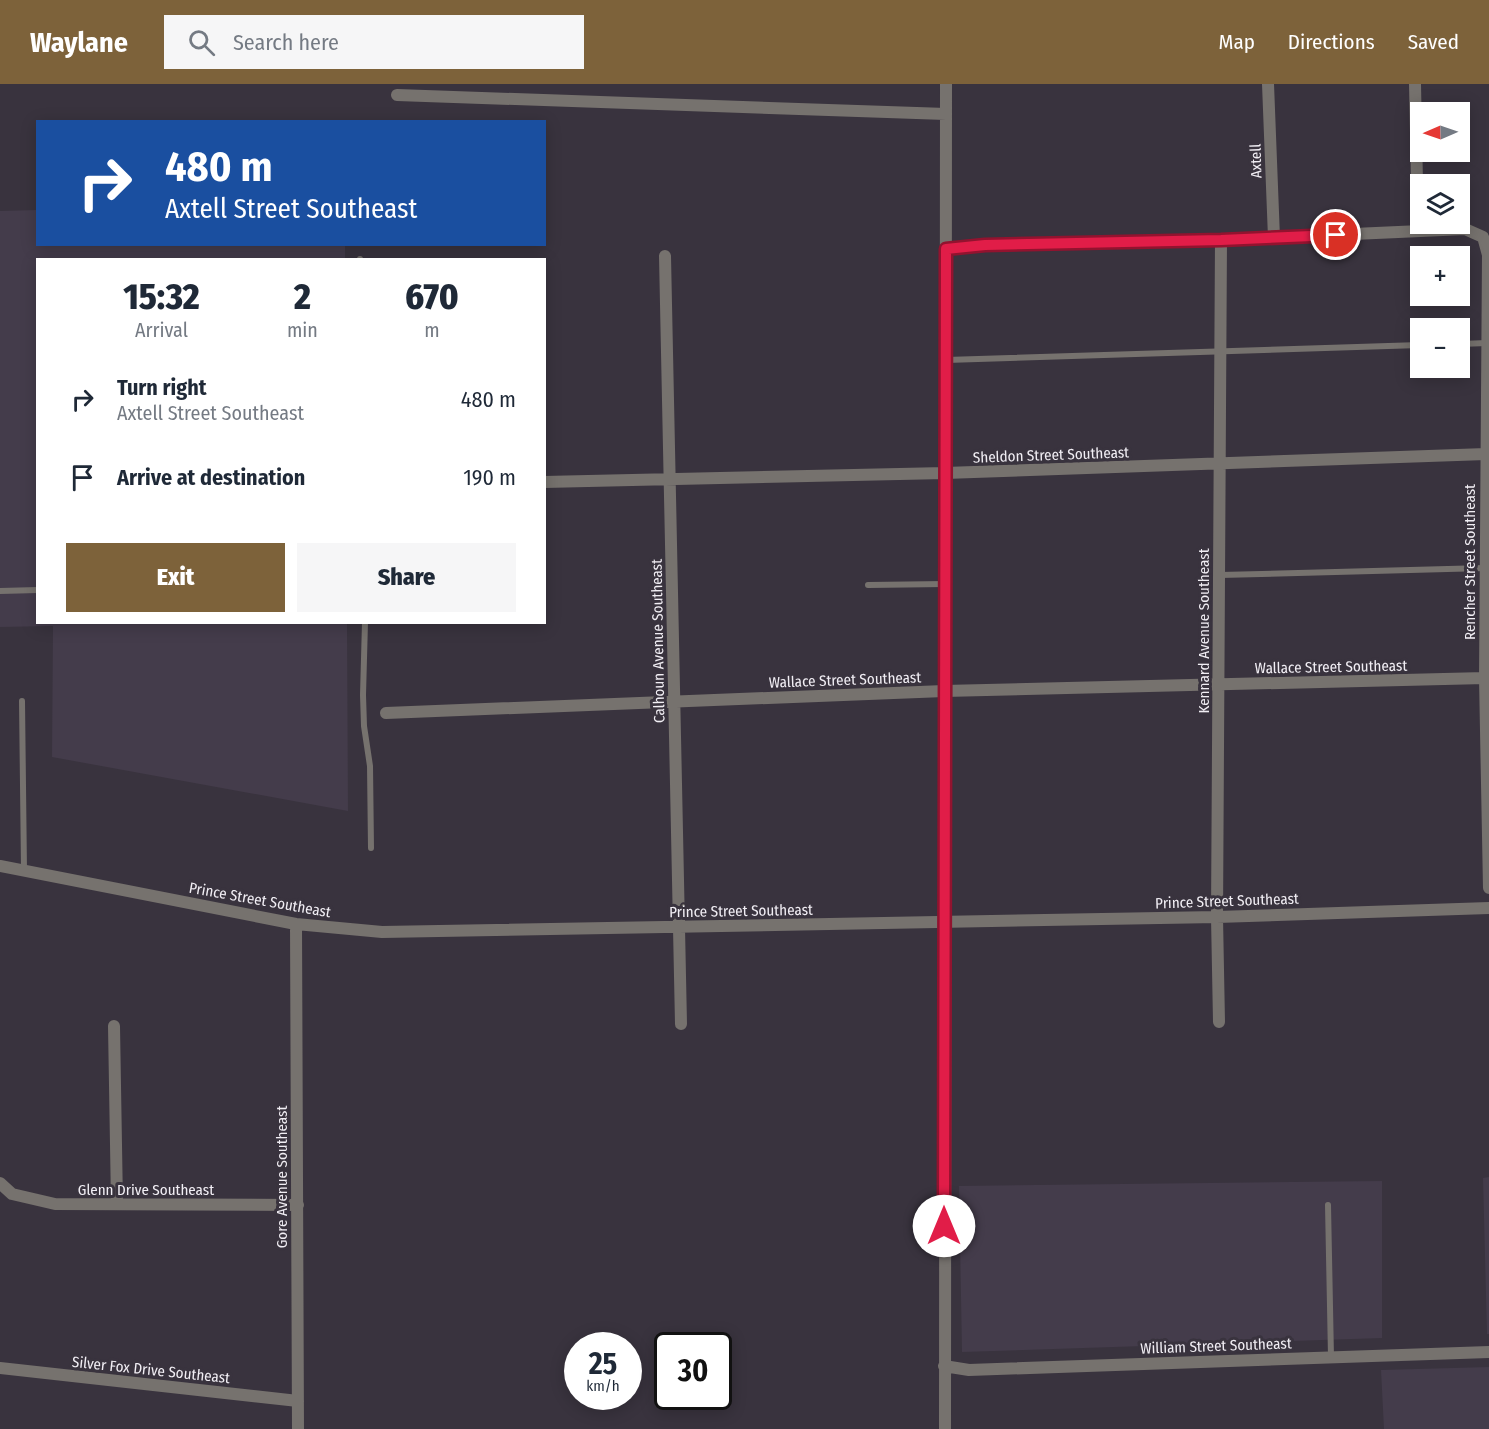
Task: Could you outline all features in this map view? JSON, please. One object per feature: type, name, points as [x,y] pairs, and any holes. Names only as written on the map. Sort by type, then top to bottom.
[{"type":"street","points":[[945,1429],[946,84]]},
{"type":"street","name":"Axtell","points":[[1268,84],[1274,238]]},
{"type":"street","points":[[1415,84],[1417,174]]},
{"type":"street","points":[[397,95],[946,114]]},
{"type":"street","points":[[946,249],[997,244],[1221,240],[1410,231]]},
{"type":"street","name":"Rencher Street Southeast","points":[[1470,232],[1484,237],[1488,255],[1485,678],[1489,888]]},
{"type":"street","name":"Kennard Avenue Southeast","points":[[1220,1023],[1217,917],[1221,240]]},
{"type":"street","name":"Calhoun Avenue Southeast","points":[[665,256],[681,1024]]},
{"type":"street","name":"Sheldon Street Southeast","points":[[546,482],[945,473],[1486,454]]},
{"type":"street","name":"Wallace Street Southeast","points":[[386,713],[944,691],[1485,678]]},
{"type":"street","name":"Prince Street Southeast","points":[[0,866],[296,924],[403,933],[1217,917],[1489,908]]},
{"type":"street","name":"Gore Avenue Southeast","points":[[296,924],[298,1429]]},
{"type":"street","points":[[114,1026],[117,1204]]},
{"type":"street","name":"Glenn Drive Southeast","points":[[0,1183],[12,1194],[55,1204],[298,1205]]},
{"type":"street","name":"William Street Southeast","points":[[944,1366],[969,1370],[1489,1352]]},
{"type":"street","name":"Silver Fox Drive Southeast","points":[[0,1368],[298,1401]]},
{"type":"lane","points":[[1470,344],[1487,343]]},
{"type":"lane","points":[[946,360],[1410,345]]},
{"type":"lane","points":[[1220,575],[1485,568]]},
{"type":"lane","points":[[868,585],[945,584]]},
{"type":"lane","points":[[0,591],[36,590]]},
{"type":"lane","points":[[365,624],[363,696],[364,726],[370,766],[371,848]]},
{"type":"lane","points":[[22,701],[24,871]]},
{"type":"lane","points":[[1328,1204],[1332,1357]]},
{"type":"shaded area","points":[[36,210],[36,246],[345,246],[345,258],[36,258],[36,624],[347,624],[348,811],[52,757],[53,626],[0,627],[0,211]]},
{"type":"shaded area","points":[[1489,1177],[1489,1334],[1487,1334],[1483,1178]]},
{"type":"shaded area","points":[[1382,1181],[1382,1338],[962,1352],[959,1186]]},
{"type":"shaded area","points":[[1489,1367],[1489,1429],[1384,1429],[1381,1370]]},
{"type":"route","points":[[944,1226],[946,249],[985,245],[1336,235]]}]
